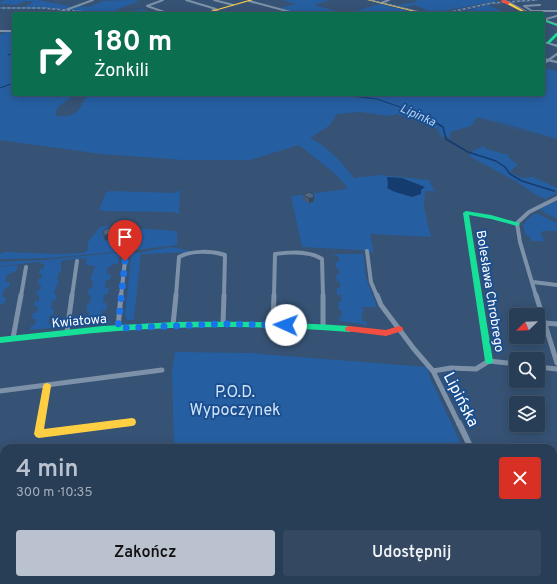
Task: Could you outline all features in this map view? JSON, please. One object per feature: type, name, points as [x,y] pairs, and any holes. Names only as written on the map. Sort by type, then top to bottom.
[{"type":"street","points":[[61,12],[93,0]]},
{"type":"street","points":[[151,0],[157,2]]},
{"type":"street","points":[[163,0],[147,6],[164,12]]},
{"type":"street","points":[[186,0],[222,12]]},
{"type":"street","points":[[214,0],[233,5]]},
{"type":"street","points":[[368,0],[418,12]]},
{"type":"street","points":[[381,3],[389,0]]},
{"type":"street","points":[[208,12],[248,1],[290,12]]},
{"type":"street","points":[[504,1],[524,12]]},
{"type":"street","points":[[540,5],[524,6],[532,11],[557,11]]},
{"type":"street","points":[[545,19],[557,16]]},
{"type":"street","points":[[545,19],[557,25]]},
{"type":"street","points":[[0,31],[12,31]]},
{"type":"street","points":[[546,43],[557,34]]},
{"type":"street","points":[[546,43],[557,46]]},
{"type":"street","points":[[545,62],[557,54]]},
{"type":"street","points":[[545,59],[557,62]]},
{"type":"street","points":[[541,308],[520,242],[517,224],[520,218],[557,198]]},
{"type":"street","name":"Bolesława Chrobrego","points":[[433,371],[451,368],[476,369],[489,360],[466,213],[491,217],[517,224]]},
{"type":"street","name":"Lipińska","points":[[367,251],[371,282],[381,305],[433,371],[470,444]]},
{"type":"street","points":[[173,325],[179,257],[184,254],[220,253],[225,255],[223,324]]},
{"type":"street","points":[[273,324],[275,254],[315,254],[322,259],[323,327]]},
{"type":"street","points":[[67,332],[77,261]]},
{"type":"street","points":[[118,328],[125,261]]},
{"type":"street","points":[[13,338],[26,267]]},
{"type":"street","points":[[533,282],[557,285]]},
{"type":"street","points":[[557,324],[545,323],[553,354],[557,363]]},
{"type":"street","name":"Kwiatowa","points":[[0,340],[67,332],[173,325],[273,324],[386,333],[399,329]]},
{"type":"street","points":[[489,360],[509,363]]},
{"type":"street","points":[[545,368],[557,369]]},
{"type":"street","points":[[0,391],[162,370]]},
{"type":"street","points":[[47,386],[39,434],[132,422]]},
{"type":"green space","points":[[4,0],[38,0],[73,7],[65,9],[0,8],[24,7],[34,2],[26,1],[15,5],[0,4],[0,2]]},
{"type":"green space","points":[[282,0],[329,0],[314,5],[340,12],[293,12],[280,8],[296,4]]},
{"type":"green space","points":[[414,0],[497,1],[437,12],[430,12],[415,5],[406,7],[397,5],[418,2]]},
{"type":"green space","points":[[103,1],[140,1],[115,10],[128,12],[92,12],[69,10],[79,6],[89,7]]},
{"type":"green space","points":[[379,4],[413,12],[353,12]]},
{"type":"green space","points":[[488,5],[504,12],[466,12]]},
{"type":"green space","points":[[143,9],[147,11],[141,12],[128,12]]},
{"type":"green space","points":[[6,32],[12,32],[12,96],[73,96],[57,108],[56,116],[67,116],[75,113],[80,108],[85,98],[92,96],[545,96],[545,68],[557,71],[557,139],[483,117],[545,138],[478,117],[471,126],[450,132],[450,139],[446,136],[441,137],[438,130],[431,125],[397,114],[388,116],[360,112],[337,114],[330,125],[310,138],[329,150],[354,178],[380,175],[429,180],[435,191],[425,191],[424,207],[431,237],[370,234],[374,253],[361,250],[302,247],[291,196],[347,189],[334,173],[299,145],[250,160],[184,160],[101,154],[0,140],[0,35]]},
{"type":"green space","points":[[484,146],[486,149],[509,155],[508,157],[518,165],[511,170],[511,173],[522,178],[533,177],[557,188],[557,191],[554,191],[557,193],[546,199],[538,196],[517,182],[469,156],[474,150]]},
{"type":"green space","points":[[180,190],[179,214],[173,212],[104,211],[99,209],[106,193],[110,191],[174,193]]},
{"type":"green space","points":[[557,201],[557,219],[540,209]]},
{"type":"green space","points":[[534,214],[538,214],[557,223],[557,231],[542,231],[541,233],[544,241],[531,241],[531,238],[525,234],[523,225]]},
{"type":"green space","points":[[103,226],[177,231],[177,245],[49,258],[0,259],[0,254],[5,252],[57,254],[83,253],[88,250],[88,242],[99,228]]},
{"type":"green space","points":[[171,247],[196,252],[141,254],[135,320],[127,320],[125,315],[131,259],[128,255],[63,260],[61,262],[61,272],[59,272],[57,280],[59,280],[58,285],[56,286],[54,294],[57,294],[56,300],[53,300],[51,309],[54,309],[53,315],[50,315],[48,324],[52,324],[51,328],[30,330],[31,326],[35,325],[36,319],[32,319],[33,313],[37,312],[38,307],[34,307],[35,301],[39,301],[39,295],[36,295],[37,291],[40,290],[41,284],[38,284],[38,279],[41,279],[42,274],[39,274],[40,269],[43,269],[44,264],[41,264],[41,262],[57,260],[0,266],[0,262],[44,260],[114,253],[138,253]]},
{"type":"green space","points":[[335,254],[363,254],[366,278],[377,307],[362,307],[364,312],[361,313],[363,321],[366,321],[367,325],[339,321],[339,317],[342,317],[342,310],[339,310],[338,302],[341,302],[341,295],[337,295],[337,288],[340,288],[340,282],[337,281],[336,275],[339,275],[339,268],[336,268],[335,262],[339,262],[338,256],[335,256]]},
{"type":"green space","points":[[119,256],[118,264],[112,264],[112,266],[108,267],[107,274],[111,274],[110,280],[106,280],[105,288],[109,288],[108,294],[104,295],[103,303],[107,303],[106,310],[102,311],[100,319],[110,321],[110,323],[77,325],[78,323],[88,320],[89,311],[86,311],[87,304],[90,303],[91,295],[88,295],[89,288],[92,288],[93,280],[90,280],[95,266],[86,265],[87,258]]},
{"type":"green space","points":[[18,265],[16,271],[7,275],[5,282],[10,282],[8,288],[4,289],[2,297],[6,297],[4,304],[0,305],[0,267]]},
{"type":"green space","name":"P.O.D. Wypoczynek","points":[[175,352],[249,353],[427,367],[430,378],[461,444],[174,444],[172,371]]},
{"type":"shaded area","points":[[387,177],[402,178],[425,187],[421,190],[421,194],[412,197],[387,188]]},
{"type":"building","points":[[309,192],[314,195],[313,198],[303,195]]},
{"type":"building","points":[[108,228],[114,229],[111,233],[104,236],[104,233],[102,232]]},
{"type":"waterway","points":[[8,55],[12,54]]},
{"type":"waterway","name":"Lipinka","points":[[0,88],[12,84]]},
{"type":"waterway","name":"Lipinka","points":[[351,96],[377,99],[422,115]]},
{"type":"waterway","name":"Lipinka","points":[[422,115],[443,127],[446,139],[468,152],[496,161],[505,167],[510,174],[522,181],[554,191]]},
{"type":"tram line","points":[[370,0],[421,12]]},
{"type":"tram line","points":[[505,0],[528,12]]},
{"type":"tram line","points":[[545,20],[557,24]]},
{"type":"tram line","points":[[545,42],[557,45]]},
{"type":"railway","points":[[450,12],[492,3],[536,0]]},
{"type":"railway","points":[[0,8],[43,8],[86,12]]},
{"type":"traffic: fast","points":[[545,21],[557,25]]},
{"type":"traffic: fast","points":[[545,42],[548,43],[557,34]]},
{"type":"traffic: fast","points":[[489,361],[466,213],[491,217],[517,224]]},
{"type":"traffic: fast","points":[[0,340],[103,329],[175,325],[262,324],[349,329]]},
{"type":"traffic: slow","points":[[208,12],[252,0]]},
{"type":"traffic: slow","points":[[368,0],[419,12]]},
{"type":"traffic: slow","points":[[508,3],[524,12]]},
{"type":"traffic: slow","points":[[47,386],[39,434],[132,422]]},
{"type":"traffic: jam","points":[[503,1],[508,3]]},
{"type":"traffic: jam","points":[[349,329],[386,333],[399,329]]},
{"type":"route","points":[[125,261],[118,328],[223,324],[286,325]]}]
